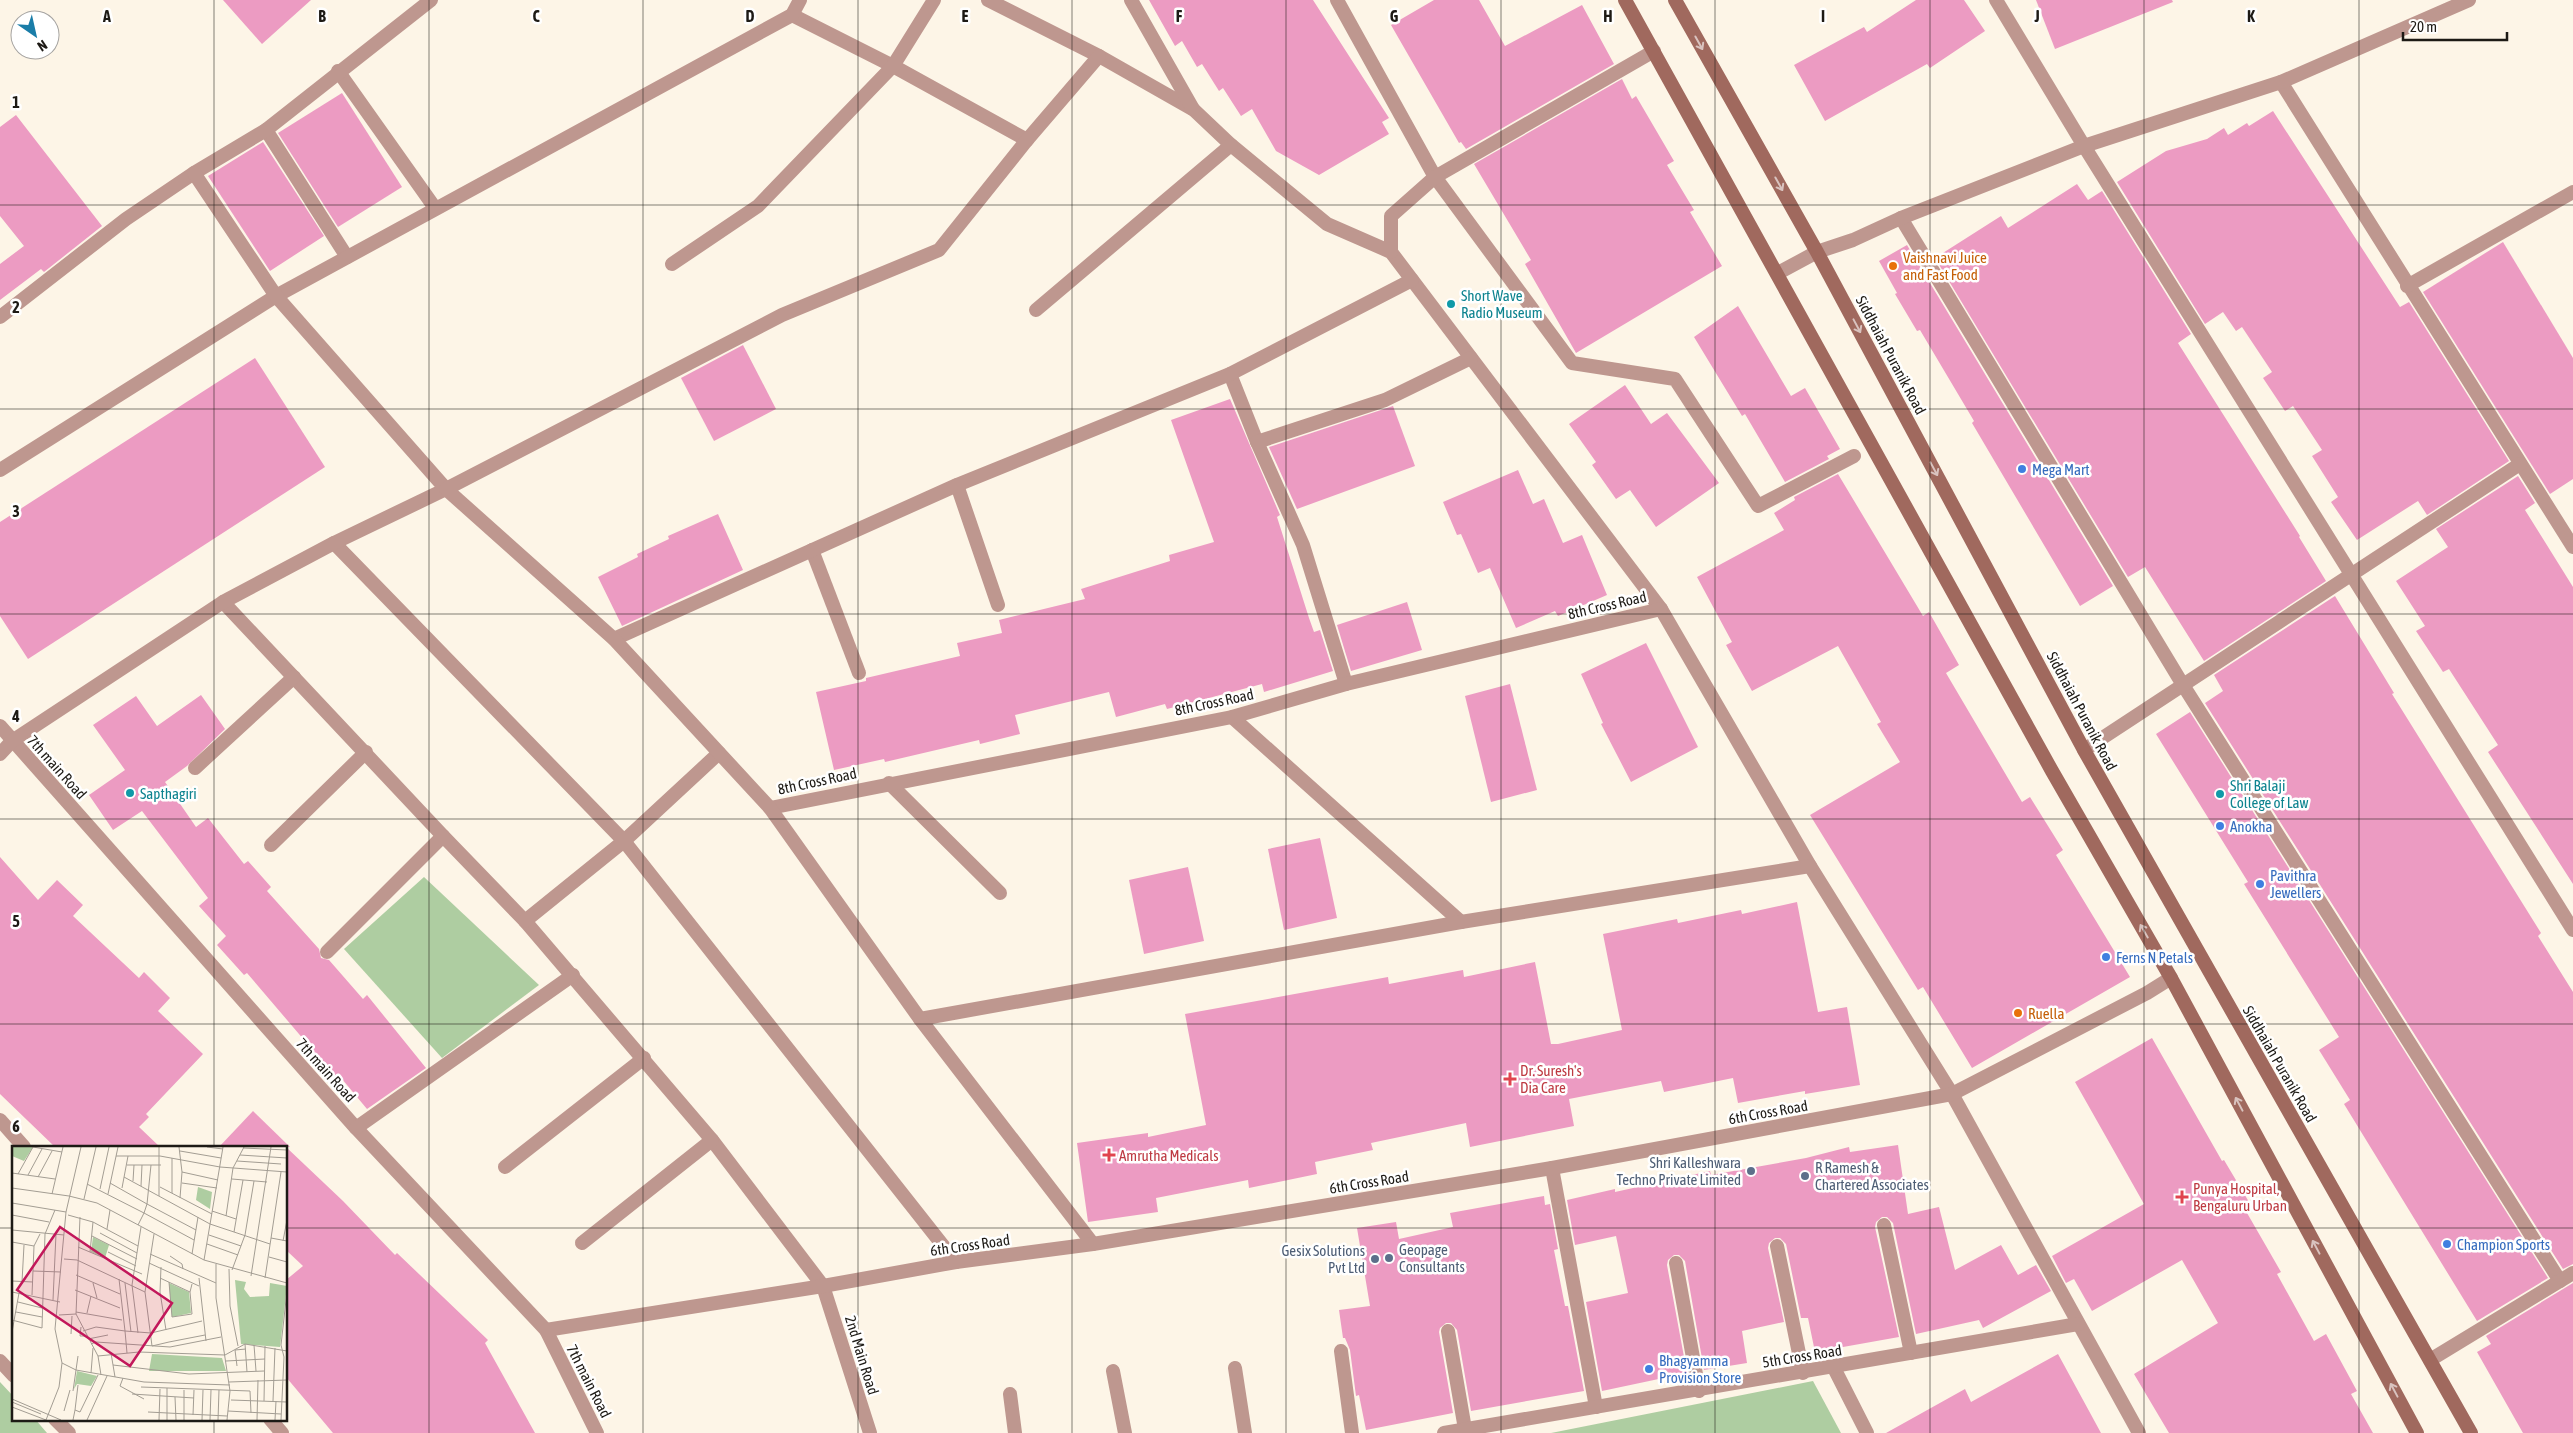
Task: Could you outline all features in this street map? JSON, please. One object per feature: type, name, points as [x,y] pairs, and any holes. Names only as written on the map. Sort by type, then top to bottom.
[{"type":"main road","points":[[1625,0],[1778,273],[2052,771],[2171,978],[2417,1433]]},
{"type":"main road","name":"Siddhaiah Puranik Road","points":[[1675,0],[1817,252],[2084,750],[2471,1433]]},
{"type":"street","points":[[0,318],[126,219],[194,173],[266,130],[429,0]]},
{"type":"street","points":[[0,470],[276,296],[435,208],[792,16],[800,0]]},
{"type":"street","points":[[672,264],[758,206],[893,66],[934,0]]},
{"type":"street","points":[[1131,0],[1194,110]]},
{"type":"street","points":[[1337,0],[1435,177],[1572,363],[1675,379],[1758,506],[1854,456]]},
{"type":"street","points":[[1996,0],[2084,146],[2573,930]]},
{"type":"street","points":[[1778,273],[1817,252],[1853,240],[1901,218],[2084,146],[2281,82],[2469,0]]},
{"type":"street","points":[[996,2],[1099,56],[1194,110],[1231,146],[1327,224],[1391,252],[1661,609],[1810,866],[1952,1094],[2138,1433]]},
{"type":"street","points":[[792,16],[893,66],[1027,140]]},
{"type":"street","points":[[1391,252],[1392,216],[1435,177],[1654,50]]},
{"type":"street","points":[[0,754],[12,740],[223,602],[334,543],[446,489],[782,315],[939,250],[1027,140],[1099,56]]},
{"type":"street","points":[[338,72],[435,208]]},
{"type":"street","points":[[2281,82],[2407,286],[2573,547]]},
{"type":"street","points":[[266,130],[347,257]]},
{"type":"street","points":[[1036,310],[1231,146]]},
{"type":"street","points":[[194,173],[276,296],[446,489],[614,639],[770,808],[920,1019],[1093,1244]]},
{"type":"street","points":[[2407,286],[2573,192]]},
{"type":"street","points":[[1901,218],[2183,685],[2560,1281]]},
{"type":"street","points":[[614,639],[956,485],[1230,374],[1412,280]]},
{"type":"street","points":[[1257,442],[1385,400],[1471,358]]},
{"type":"street","points":[[1230,374],[1257,442],[1303,545],[1346,684]]},
{"type":"street","points":[[2084,750],[2520,464]]},
{"type":"street","points":[[956,485],[998,605]]},
{"type":"street","points":[[334,543],[624,841],[956,1262]]},
{"type":"street","points":[[812,550],[859,673]]},
{"type":"street","name":"2nd Main Road","points":[[223,602],[443,836],[526,920],[712,1140],[823,1286],[865,1432]]},
{"type":"street","name":"8th Cross Road","points":[[770,808],[888,783],[1232,717],[1346,684],[1661,609]]},
{"type":"street","points":[[195,768],[294,676]]},
{"type":"street","points":[[1232,717],[1460,922]]},
{"type":"street","name":"7th main Road","points":[[0,726],[356,1128],[546,1330],[597,1433]]},
{"type":"street","points":[[271,846],[366,752]]},
{"type":"street","points":[[526,920],[624,841],[719,753]]},
{"type":"street","points":[[888,783],[1000,893]]},
{"type":"street","points":[[327,952],[443,836]]},
{"type":"street","points":[[920,1019],[1460,922],[1810,866]]},
{"type":"street","points":[[356,1128],[573,976]]},
{"type":"street","name":"6th Cross Road","points":[[546,1330],[823,1286],[956,1262],[1093,1244],[1552,1168],[1952,1094],[2171,978]]},
{"type":"street","points":[[505,1167],[644,1058]]},
{"type":"street","points":[[0,1120],[23,1146]]},
{"type":"street","points":[[582,1243],[712,1140]]},
{"type":"street","points":[[1552,1168],[1596,1407]]},
{"type":"street","points":[[1884,1225],[1911,1353]]},
{"type":"street","points":[[1777,1246],[1803,1373]]},
{"type":"street","points":[[1676,1263],[1699,1391]]},
{"type":"street","points":[[2430,1360],[2573,1273]]},
{"type":"street","name":"5th Cross Road","points":[[1444,1433],[1465,1429],[1523,1427],[1596,1407],[1834,1368],[2078,1324]]},
{"type":"street","points":[[1448,1331],[1465,1429]]},
{"type":"street","points":[[1341,1351],[1352,1433]]},
{"type":"street","points":[[0,1361],[12,1374]]},
{"type":"street","points":[[1235,1368],[1245,1433]]},
{"type":"street","points":[[1834,1368],[1867,1433]]},
{"type":"street","points":[[1113,1371],[1125,1433]]},
{"type":"street","points":[[1010,1394],[1015,1433]]},
{"type":"street","points":[[56,1420],[68,1433]]},
{"type":"street","points":[[271,1420],[282,1433]]},
{"type":"green space","points":[[424,877],[539,985],[442,1058],[344,949]]},
{"type":"green space","points":[[1813,1381],[1841,1433],[1551,1433]]},
{"type":"green space","points":[[0,1382],[12,1395],[12,1420],[36,1420],[47,1433],[0,1433]]},
{"type":"building","points":[[223,0],[311,0],[262,44]]},
{"type":"building","points":[[1149,0],[1313,0],[1389,118],[1382,122],[1389,134],[1319,175],[1276,151],[1252,109],[1241,116],[1223,88],[1219,91],[1202,64],[1197,67],[1182,41],[1175,46]]},
{"type":"building","points":[[1434,0],[1479,0],[1505,46],[1582,5],[1614,64],[1466,149],[1461,142],[1459,143],[1391,25]]},
{"type":"building","points":[[1916,0],[1964,0],[1985,31],[1930,68],[1927,64],[1825,121],[1794,65],[1864,27],[1867,32]]},
{"type":"building","points":[[2036,0],[2172,0],[2173,2],[2055,49]]},
{"type":"building","points":[[1622,79],[1632,99],[1636,96],[1674,161],[1667,165],[1694,210],[1690,212],[1722,266],[1576,353],[1525,264],[1531,260],[1474,164]]},
{"type":"building","points":[[342,93],[402,187],[338,227],[278,133]]},
{"type":"building","points":[[2273,111],[2400,307],[2409,302],[2509,461],[2427,515],[2418,501],[2357,540],[2331,502],[2338,497],[2312,456],[2322,450],[2293,406],[2285,411],[2263,378],[2272,372],[2242,327],[2236,331],[2223,312],[2205,324],[2117,182],[2166,151],[2207,139],[2224,128],[2228,135],[2247,123],[2249,126]]},
{"type":"building","points":[[16,115],[102,226],[44,272],[41,269],[0,300],[0,264],[24,246],[0,216],[0,127]]},
{"type":"building","points":[[263,142],[324,236],[270,271],[208,176]]},
{"type":"building","points":[[2077,184],[2088,200],[2102,191],[2191,334],[2178,343],[2300,536],[2326,581],[2204,661],[2145,567],[2128,577],[1935,258],[2001,216],[2008,228]]},
{"type":"building","points":[[2503,242],[2573,358],[2573,479],[2550,494],[2423,292]]},
{"type":"building","points":[[1907,245],[2113,586],[2080,606],[1972,423],[1974,421],[1920,330],[1917,331],[1895,294],[1897,293],[1879,261]]},
{"type":"building","points":[[1738,306],[1791,396],[1805,388],[1840,449],[1827,456],[1829,459],[1785,482],[1745,414],[1742,416],[1694,337]]},
{"type":"building","points":[[743,345],[776,409],[714,441],[681,378]]},
{"type":"building","points":[[255,358],[325,467],[28,659],[0,616],[0,522]]},
{"type":"building","points":[[1625,385],[1651,424],[1667,413],[1719,483],[1656,527],[1630,490],[1616,499],[1592,465],[1596,462],[1569,424]]},
{"type":"building","points":[[1230,399],[1280,515],[1277,517],[1309,618],[1314,632],[1320,630],[1333,671],[1264,692],[1262,684],[1167,709],[1165,704],[1116,717],[1109,692],[1015,715],[1020,734],[980,744],[979,740],[885,762],[884,759],[834,770],[816,692],[960,656],[957,643],[1002,633],[999,620],[1085,599],[1081,589],[1170,561],[1169,555],[1214,542],[1171,420]]},
{"type":"building","points":[[1393,406],[1415,466],[1297,509],[1269,447]]},
{"type":"building","points":[[1518,470],[1533,504],[1544,499],[1563,543],[1582,535],[1607,595],[1558,616],[1555,611],[1516,628],[1490,568],[1478,573],[1461,534],[1457,535],[1443,502]]},
{"type":"building","points":[[1838,474],[1923,616],[1929,612],[1959,665],[1946,673],[2022,802],[2030,797],[2063,850],[2056,855],[2130,977],[1972,1068],[1923,987],[1918,990],[1810,815],[1900,762],[1877,724],[1881,722],[1838,646],[1752,691],[1726,645],[1732,642],[1697,577],[1784,530],[1774,513],[1795,500],[1794,497]]},
{"type":"building","points":[[2518,476],[2535,503],[2525,510],[2573,587],[2573,884],[2488,752],[2498,745],[2449,669],[2443,672],[2416,631],[2425,626],[2396,581],[2448,547],[2436,529]]},
{"type":"building","points":[[718,514],[743,570],[622,626],[598,577],[638,557],[637,554],[669,539],[668,536]]},
{"type":"building","points":[[2335,596],[2394,693],[2392,694],[2541,933],[2538,936],[2573,992],[2573,1264],[2563,1269],[2205,703],[2223,691],[2214,675]]},
{"type":"building","points":[[1407,602],[1422,650],[1351,671],[1337,625]]},
{"type":"building","points":[[1646,643],[1698,747],[1631,782],[1601,724],[1603,723],[1581,674]]},
{"type":"building","points":[[1510,684],[1537,790],[1491,802],[1465,696]]},
{"type":"building","points":[[201,695],[225,729],[187,766],[165,782],[196,827],[208,818],[244,864],[248,861],[271,887],[267,891],[319,949],[321,958],[329,960],[363,999],[367,995],[426,1068],[367,1109],[342,1079],[339,1081],[247,973],[244,975],[217,945],[226,936],[199,906],[208,898],[142,811],[113,830],[89,795],[125,770],[93,725],[136,696],[157,726]]},
{"type":"building","points":[[2190,712],[2548,1278],[2477,1321],[2344,1104],[2350,1100],[2319,1050],[2339,1037],[2244,884],[2248,882],[2156,734]]},
{"type":"building","points":[[1320,838],[1337,918],[1284,930],[1268,849]]},
{"type":"building","points":[[0,857],[38,900],[57,880],[83,905],[73,916],[139,978],[144,972],[170,998],[158,1011],[203,1054],[146,1114],[149,1117],[139,1127],[159,1146],[54,1146],[0,1094]]},
{"type":"building","points":[[1188,867],[1204,941],[1144,954],[1129,880]]},
{"type":"building","points":[[1797,902],[1818,1012],[1847,1007],[1860,1085],[1805,1094],[1805,1091],[1738,1103],[1733,1078],[1664,1092],[1661,1081],[1569,1099],[1574,1126],[1470,1147],[1466,1123],[1371,1143],[1373,1150],[1315,1162],[1317,1174],[1249,1188],[1248,1180],[1156,1198],[1158,1212],[1088,1222],[1077,1143],[1148,1133],[1148,1137],[1206,1125],[1185,1014],[1388,977],[1389,984],[1463,970],[1464,977],[1535,962],[1551,1044],[1558,1044],[1622,1030],[1603,934],[1677,919],[1678,923],[1741,910],[1742,914]]},
{"type":"building","points":[[2152,1038],[2222,1161],[2224,1160],[2249,1202],[2243,1206],[2281,1272],[2277,1274],[2314,1341],[2326,1334],[2357,1391],[2351,1394],[2373,1433],[2169,1433],[2134,1374],[2218,1323],[2182,1260],[2092,1311],[2074,1279],[2066,1283],[2052,1256],[2144,1204],[2075,1082]]},
{"type":"building","points":[[253,1111],[290,1147],[288,1146],[220,1146]]},
{"type":"building","points":[[1898,1145],[1908,1214],[1939,1207],[1955,1270],[2001,1245],[2018,1275],[2036,1265],[2051,1291],[1983,1328],[1979,1320],[1916,1334],[1893,1223],[1887,1217],[1882,1217],[1876,1222],[1875,1227],[1899,1337],[1815,1352],[1808,1318],[1801,1318],[1786,1244],[1780,1238],[1775,1238],[1769,1243],[1768,1248],[1784,1322],[1742,1331],[1747,1363],[1704,1370],[1685,1261],[1679,1255],[1674,1255],[1668,1260],[1667,1265],[1687,1373],[1602,1391],[1586,1302],[1628,1293],[1616,1236],[1575,1245],[1567,1200],[1615,1189],[1615,1192],[1710,1171],[1711,1175],[1806,1158],[1849,1147],[1850,1152]]},
{"type":"building","points":[[288,1149],[343,1201],[395,1255],[397,1253],[488,1340],[485,1343],[535,1433],[333,1433],[288,1379],[288,1278],[303,1266],[288,1252]]},
{"type":"building","points":[[1544,1196],[1545,1205],[1550,1204],[1558,1249],[1554,1250],[1565,1306],[1568,1306],[1584,1391],[1471,1411],[1457,1330],[1451,1323],[1446,1323],[1440,1328],[1439,1332],[1453,1413],[1366,1430],[1359,1395],[1356,1396],[1350,1350],[1345,1338],[1343,1338],[1339,1310],[1370,1306],[1357,1228],[1396,1222],[1399,1239],[1453,1227],[1450,1213]]},
{"type":"building","points":[[2573,1283],[2573,1433],[2523,1433],[2477,1352],[2491,1344],[2486,1336]]},
{"type":"building","points":[[2058,1354],[2101,1433],[1886,1433],[1965,1389],[1971,1402]]},
{"type":"place","name":"Vaishnavi Juice and Fast Food","points":[[1893,266]]},
{"type":"place","name":"Short Wave Radio Museum","points":[[1451,304]]},
{"type":"place","name":"Mega Mart","points":[[2022,469]]},
{"type":"place","name":"Sapthagiri","points":[[130,793]]},
{"type":"place","name":"Shri Balaji College of Law","points":[[2220,794]]},
{"type":"place","name":"Anokha","points":[[2220,826]]},
{"type":"place","name":"Pavithra Jewellers","points":[[2260,884]]},
{"type":"place","name":"Ferns N Petals","points":[[2106,957]]},
{"type":"place","name":"Ruella","points":[[2018,1013]]},
{"type":"place","name":"Dr. Suresh's Dia Care","points":[[1510,1079]]},
{"type":"place","name":"Amrutha Medicals","points":[[1109,1155]]},
{"type":"place","name":"Shri Kalleshwara Techno Private Limited","points":[[1751,1171]]},
{"type":"place","name":"R Ramesh & Chartered Associates","points":[[1805,1176]]},
{"type":"place","name":"Punya Hospital, Bengaluru Urban","points":[[2182,1197]]},
{"type":"place","name":"Champion Sports","points":[[2447,1244]]},
{"type":"place","name":"Geopage Consultants","points":[[1389,1258]]},
{"type":"place","name":"Gesix Solutions Pvt Ltd","points":[[1375,1259]]},
{"type":"place","name":"Bhagyamma Provision Store","points":[[1649,1369]]}]
